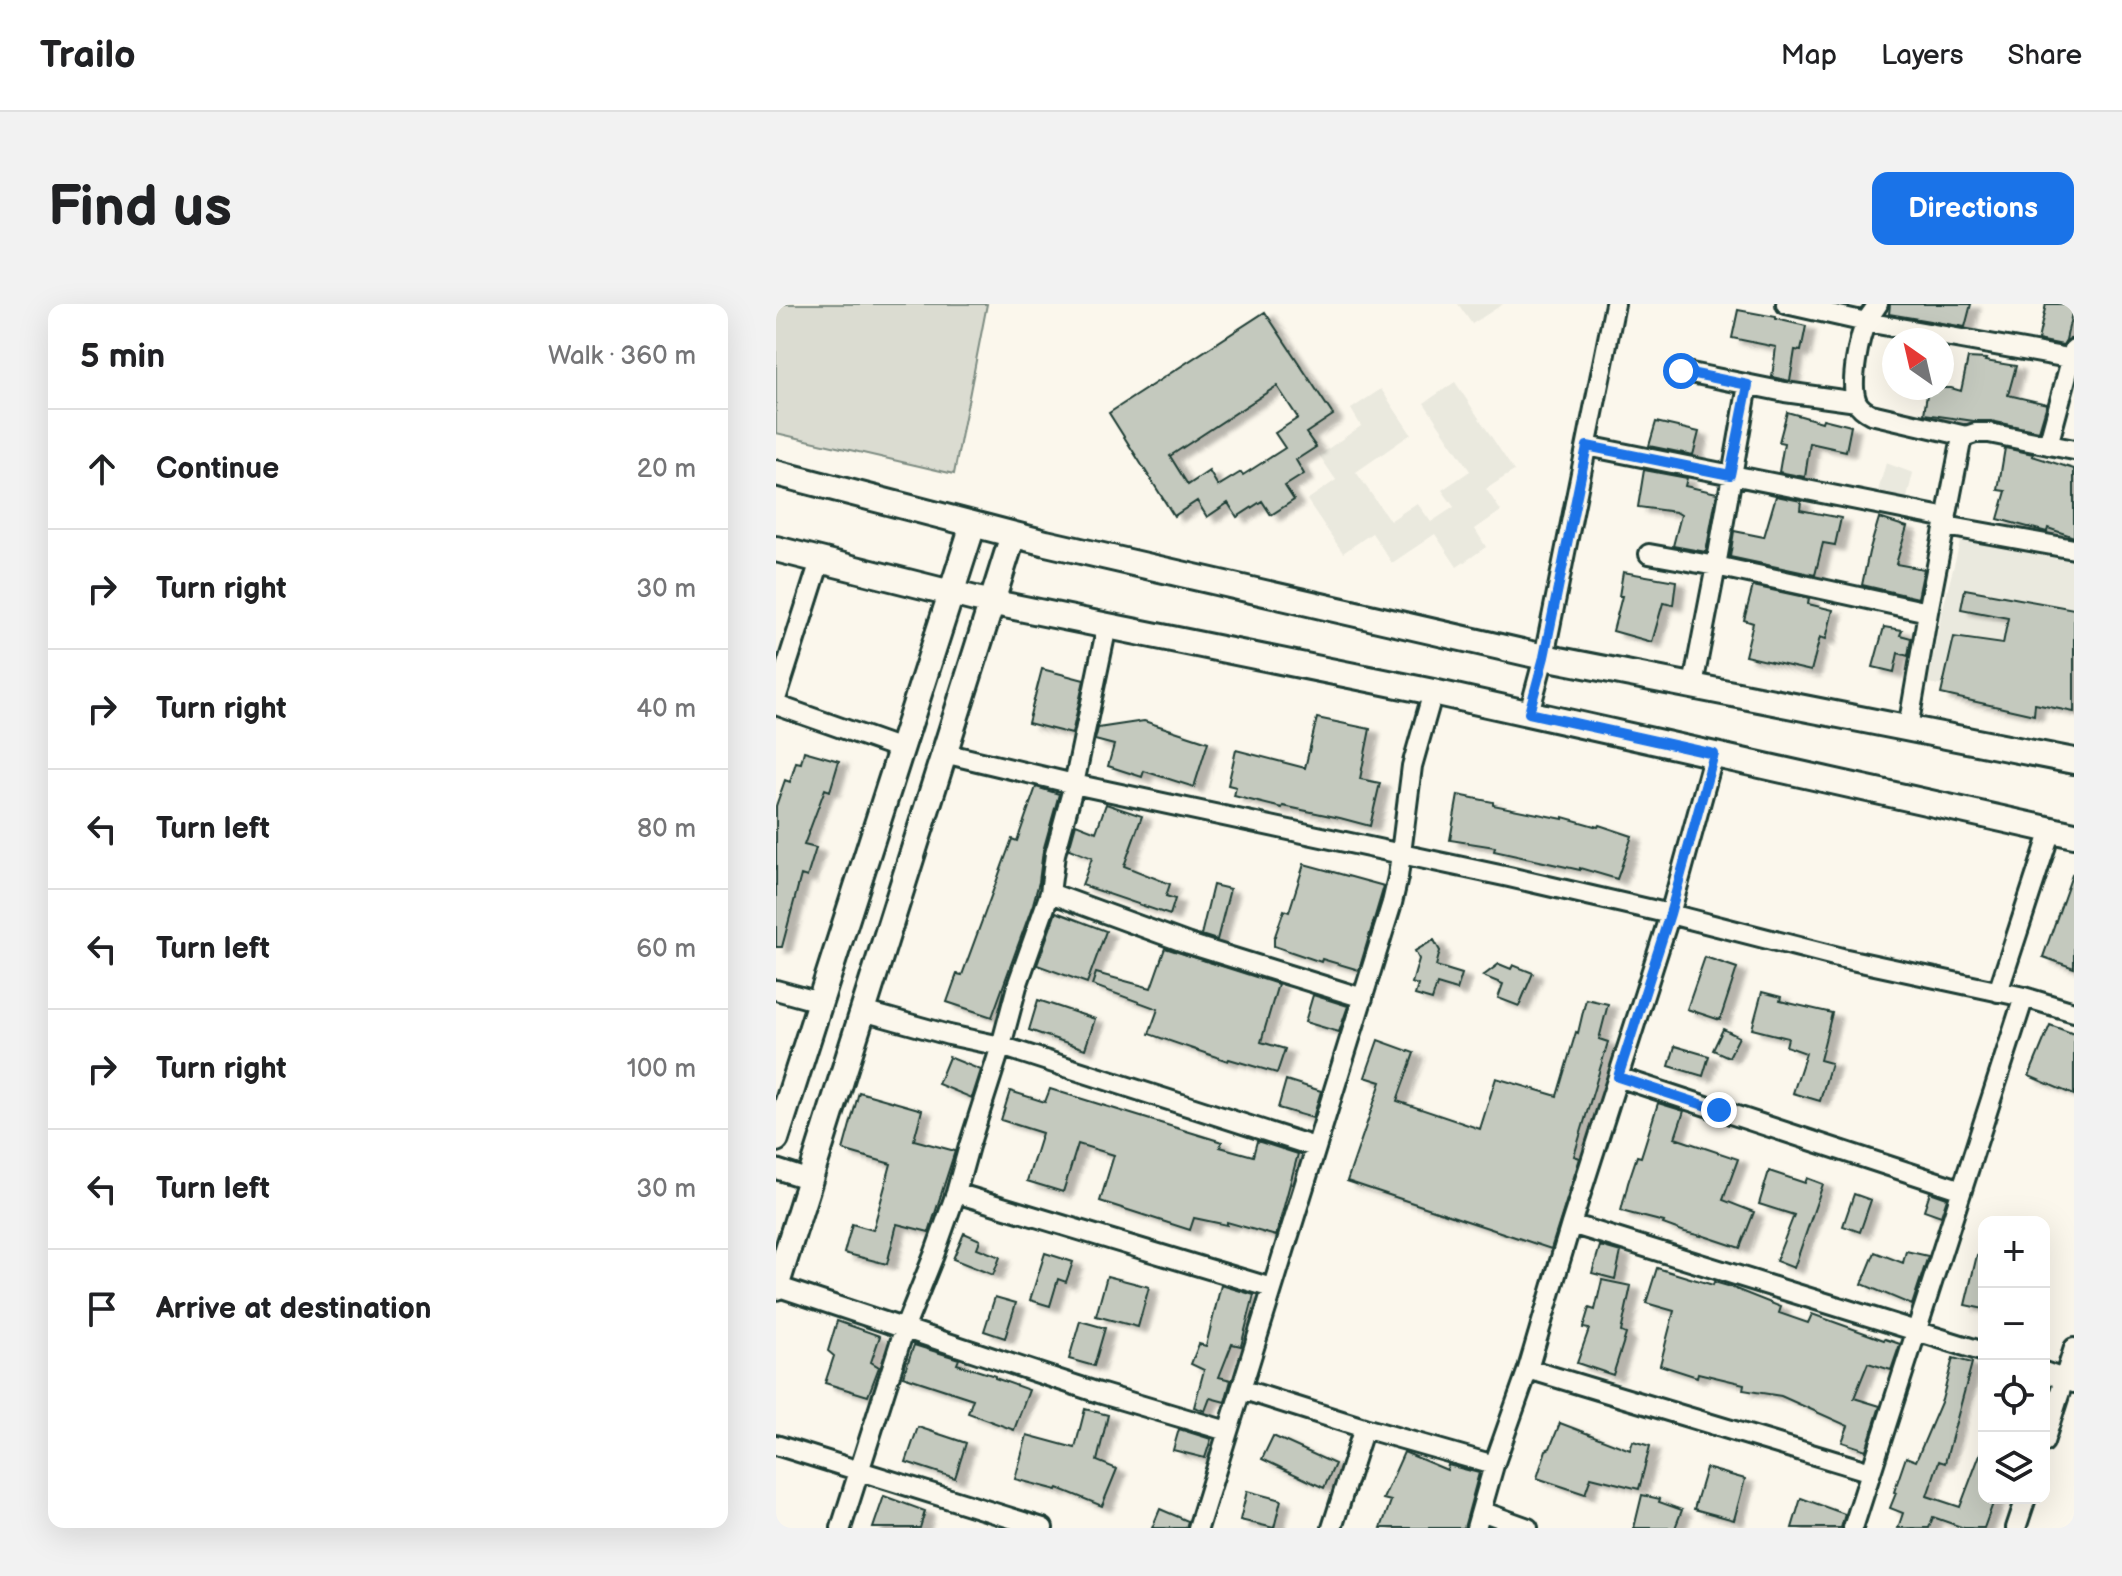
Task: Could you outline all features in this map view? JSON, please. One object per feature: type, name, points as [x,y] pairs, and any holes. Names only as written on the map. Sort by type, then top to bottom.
[{"type":"street","points":[[1529,713],[1544,657],[1615,304]]},
{"type":"street","points":[[1786,304],[1866,322],[2073,356],[2048,445]]},
{"type":"street","points":[[1878,304],[1866,322],[1852,379],[1861,408],[1885,418],[1966,436],[1989,433],[2074,450]]},
{"type":"street","points":[[1681,371],[1857,402]]},
{"type":"street","points":[[1693,685],[1748,385]]},
{"type":"street","points":[[1908,728],[1958,454],[1966,436]]},
{"type":"street","points":[[1587,446],[2074,549]]},
{"type":"street","points":[[776,473],[1013,535],[1544,657],[2074,761]]},
{"type":"street","points":[[776,1139],[973,525]]},
{"type":"street","points":[[1013,535],[776,1286],[1099,1393],[1227,1431]]},
{"type":"street","points":[[776,549],[992,602],[1433,692],[2062,832],[1998,992]]},
{"type":"street","points":[[1649,554],[1928,612]]},
{"type":"street","points":[[820,561],[776,702],[901,749]]},
{"type":"street","points":[[841,1528],[905,1327],[956,1193],[1017,986],[1050,893],[1055,854],[1074,784],[1107,626]]},
{"type":"street","points":[[1198,1528],[1392,903],[1412,766],[1433,692]]},
{"type":"street","points":[[944,753],[1670,914],[1842,958],[2024,997],[2074,1012]]},
{"type":"street","points":[[1528,1528],[1478,1519],[1670,914],[1714,754]]},
{"type":"street","points":[[1050,893],[1189,944],[1363,998]]},
{"type":"street","points":[[776,990],[820,1002]]},
{"type":"street","points":[[1853,1528],[2024,997]]},
{"type":"street","points":[[863,1011],[1001,1046],[1315,1147]]},
{"type":"street","points":[[1618,1077],[1962,1190]]},
{"type":"street","points":[[776,1169],[810,1180]]},
{"type":"street","points":[[956,1193],[1272,1288]]},
{"type":"street","points":[[1571,1224],[1978,1350]]},
{"type":"street","points":[[2048,1432],[2069,1381],[2074,1348]]},
{"type":"street","points":[[1528,1369],[1871,1472]]},
{"type":"street","points":[[2050,1374],[2069,1381]]},
{"type":"street","points":[[1241,1389],[1494,1465]]},
{"type":"street","points":[[1332,1528],[1364,1428]]},
{"type":"street","points":[[776,1445],[1043,1528]]},
{"type":"street","points":[[2016,1528],[2024,1504]]},
{"type":"shaded area","points":[[776,304],[987,304],[954,474],[776,433]]},
{"type":"shaded area","points":[[1458,304],[1503,304],[1472,324]]},
{"type":"shaded area","points":[[1455,382],[1514,471],[1486,489],[1501,511],[1475,529],[1486,547],[1457,567],[1435,534],[1392,563],[1372,533],[1343,553],[1307,500],[1336,480],[1319,455],[1361,426],[1351,409],[1381,389],[1411,434],[1356,472],[1390,521],[1417,503],[1431,522],[1454,507],[1442,490],[1470,471],[1424,403]]},
{"type":"shaded area","points":[[1886,463],[1913,473],[1906,502],[1877,495]]},
{"type":"shaded area","points":[[1963,530],[2074,552],[2074,713],[1928,683]]},
{"type":"building","points":[[1890,304],[1971,304],[1965,327],[1889,314]]},
{"type":"building","points":[[2046,304],[2074,304],[2063,345],[2038,340]]},
{"type":"building","points":[[1738,310],[1806,326],[1801,351],[1795,350],[1790,381],[1772,377],[1776,347],[1732,338]]},
{"type":"building","points":[[1265,312],[1333,415],[1306,433],[1316,447],[1296,460],[1304,474],[1285,486],[1294,500],[1271,515],[1262,501],[1237,517],[1228,503],[1207,517],[1197,501],[1174,516],[1109,413]],"holes":[[[1277,386],[1298,418],[1275,433],[1285,448],[1243,475],[1241,472],[1218,486],[1209,471],[1188,485],[1170,456]]]},
{"type":"building","points":[[1968,358],[2016,366],[2008,395],[2047,404],[2039,431],[1991,421],[1924,414],[1926,400],[1954,400],[1954,389],[1961,391]]},
{"type":"building","points":[[1787,412],[1851,426],[1846,451],[1810,443],[1805,477],[1779,472],[1784,443],[1779,442]]},
{"type":"building","points":[[1656,422],[1699,432],[1693,455],[1649,446]]},
{"type":"building","points":[[2005,448],[2033,454],[2074,469],[2074,537],[2048,528],[2047,532],[1998,519],[2006,491],[1998,490]]},
{"type":"building","points":[[1644,470],[1687,478],[1685,486],[1717,493],[1706,552],[1673,546],[1681,515],[1638,507]]},
{"type":"building","points":[[1776,496],[1801,501],[1800,510],[1841,518],[1835,545],[1823,543],[1815,575],[1730,557],[1734,531],[1764,537]]},
{"type":"building","points":[[1879,518],[1907,527],[1896,564],[1924,569],[1918,598],[1862,585]]},
{"type":"building","points":[[1623,572],[1676,581],[1673,605],[1663,603],[1652,642],[1613,631],[1622,596],[1619,596]]},
{"type":"building","points":[[1753,586],[1809,598],[1808,604],[1833,610],[1826,639],[1820,637],[1811,671],[1745,656],[1753,623],[1744,620]]},
{"type":"building","points":[[1965,589],[2074,609],[2074,712],[2035,704],[2034,715],[1941,694],[1954,637],[2003,644],[2008,618],[1961,609]]},
{"type":"building","points":[[1884,627],[1902,630],[1900,635],[1911,638],[1908,656],[1898,653],[1894,672],[1873,667]]},
{"type":"building","points":[[1042,669],[1084,680],[1072,734],[1028,723]]},
{"type":"building","points":[[1317,718],[1370,729],[1360,779],[1380,783],[1370,826],[1234,796],[1236,787],[1228,785],[1236,750],[1305,768]]},
{"type":"building","points":[[1144,721],[1208,742],[1194,787],[1144,771],[1142,777],[1108,766],[1114,745],[1095,740],[1098,728]]},
{"type":"building","points":[[804,751],[839,761],[830,791],[825,789],[804,845],[816,848],[807,877],[801,875],[782,947],[776,947],[776,806],[785,780],[790,782],[796,762],[801,763]]},
{"type":"building","points":[[1036,787],[1059,794],[1043,851],[1033,904],[992,1017],[947,1002],[957,974],[962,975],[1012,839],[1017,841]]},
{"type":"building","points":[[1458,795],[1493,802],[1493,805],[1599,825],[1632,836],[1617,879],[1580,868],[1494,851],[1495,847],[1450,840]]},
{"type":"building","points":[[1106,804],[1142,816],[1124,866],[1170,884],[1166,896],[1175,899],[1170,915],[1082,885],[1092,858],[1069,849],[1076,824],[1096,832]]},
{"type":"building","points":[[1304,864],[1384,886],[1359,970],[1322,959],[1321,962],[1274,946],[1284,910],[1289,912]]},
{"type":"building","points":[[2074,876],[2074,968],[2043,957]]},
{"type":"building","points":[[1213,885],[1230,889],[1217,940],[1201,935]]},
{"type":"building","points":[[1056,912],[1106,931],[1087,983],[1037,965]]},
{"type":"building","points":[[1434,940],[1440,951],[1436,966],[1462,974],[1457,990],[1437,984],[1432,1000],[1415,995],[1418,985],[1412,983],[1419,959],[1415,951]]},
{"type":"building","points":[[1165,948],[1278,984],[1261,1042],[1285,1049],[1277,1073],[1228,1061],[1149,1034],[1158,1009],[1092,985],[1096,973],[1151,988]]},
{"type":"building","points":[[1705,957],[1737,968],[1720,1020],[1687,1009]]},
{"type":"building","points":[[1499,964],[1511,969],[1513,965],[1533,973],[1519,1006],[1498,998],[1503,984],[1483,976]]},
{"type":"building","points":[[1762,992],[1781,997],[1780,1001],[1832,1013],[1820,1060],[1831,1063],[1820,1101],[1793,1093],[1806,1053],[1786,1046],[1788,1038],[1752,1029]]},
{"type":"building","points":[[1313,995],[1348,1006],[1339,1032],[1305,1022]]},
{"type":"building","points":[[1586,999],[1608,1004],[1599,1039],[1608,1042],[1574,1156],[1580,1158],[1551,1249],[1347,1181],[1381,1082],[1365,1077],[1378,1040],[1414,1053],[1397,1101],[1480,1129],[1496,1078],[1557,1096]]},
{"type":"building","points":[[1038,1000],[1095,1019],[1085,1049],[1029,1030]]},
{"type":"building","points":[[2050,1025],[2074,1034],[2074,1095],[2029,1076]]},
{"type":"building","points":[[1723,1029],[1739,1037],[1729,1057],[1713,1050]]},
{"type":"building","points":[[1675,1046],[1709,1056],[1703,1076],[1669,1066]]},
{"type":"building","points":[[949,1057],[981,1070],[972,1098],[938,1084]]},
{"type":"building","points":[[1286,1080],[1321,1091],[1313,1118],[1278,1108]]},
{"type":"building","points":[[1050,1089],[1222,1142],[1220,1147],[1253,1156],[1257,1141],[1298,1154],[1276,1236],[1227,1222],[1227,1225],[1194,1218],[1190,1230],[1100,1201],[1114,1155],[1078,1144],[1063,1192],[1027,1181],[1042,1133],[1001,1120],[1010,1091],[1045,1102]]},
{"type":"building","points":[[859,1092],[922,1110],[914,1140],[955,1151],[929,1232],[897,1224],[887,1264],[844,1253],[852,1224],[873,1230],[891,1164],[843,1150]]},
{"type":"building","points":[[1658,1103],[1684,1111],[1675,1138],[1738,1159],[1723,1200],[1754,1212],[1740,1248],[1621,1211],[1637,1156],[1641,1157]]},
{"type":"building","points":[[1769,1171],[1805,1183],[1807,1178],[1823,1184],[1794,1268],[1776,1261],[1794,1215],[1759,1204]]},
{"type":"building","points":[[1930,1192],[1947,1198],[1941,1216],[1924,1210]]},
{"type":"building","points":[[1854,1194],[1871,1200],[1860,1232],[1843,1226]]},
{"type":"building","points":[[964,1233],[980,1240],[977,1248],[1000,1257],[993,1275],[953,1259]]},
{"type":"building","points":[[1600,1246],[1621,1252],[1615,1279],[1592,1273]]},
{"type":"building","points":[[1906,1251],[1928,1256],[1912,1305],[1862,1284],[1875,1252],[1903,1263]]},
{"type":"building","points":[[1045,1253],[1073,1262],[1066,1282],[1058,1279],[1050,1306],[1030,1300]]},
{"type":"building","points":[[1977,1255],[1978,1255],[1978,1308],[1965,1305]]},
{"type":"building","points":[[1657,1268],[1713,1285],[1714,1282],[1728,1286],[1781,1307],[1779,1313],[1808,1323],[1812,1314],[1900,1344],[1891,1370],[1868,1363],[1854,1398],[1880,1406],[1866,1450],[1842,1442],[1848,1426],[1781,1396],[1743,1390],[1744,1384],[1698,1373],[1697,1377],[1660,1365],[1674,1311],[1646,1303]]},
{"type":"building","points":[[1107,1276],[1149,1287],[1138,1327],[1096,1316]]},
{"type":"building","points":[[1602,1280],[1631,1286],[1621,1332],[1626,1334],[1613,1375],[1577,1363],[1589,1329],[1583,1328],[1589,1308],[1595,1310]]},
{"type":"building","points":[[1221,1285],[1254,1295],[1241,1346],[1232,1344],[1219,1377],[1231,1380],[1225,1402],[1210,1398],[1205,1411],[1194,1407],[1204,1370],[1191,1364],[1199,1344],[1206,1346]]},
{"type":"building","points":[[995,1297],[1016,1303],[1005,1338],[984,1331]]},
{"type":"building","points":[[837,1321],[880,1336],[871,1362],[879,1367],[868,1396],[825,1383],[834,1356],[828,1351]]},
{"type":"building","points":[[1080,1321],[1105,1328],[1094,1366],[1069,1359]]},
{"type":"building","points":[[914,1345],[959,1359],[957,1364],[1029,1390],[1014,1430],[968,1413],[973,1399],[903,1376]]},
{"type":"building","points":[[1953,1358],[1972,1363],[1945,1463],[1939,1461],[1927,1496],[1960,1507],[1978,1460],[1978,1504],[1993,1504],[1984,1528],[1964,1528],[1933,1517],[1929,1528],[1898,1528],[1903,1513],[1890,1508],[1906,1457],[1916,1461],[1942,1400]]},
{"type":"building","points":[[1085,1409],[1108,1415],[1097,1461],[1117,1469],[1102,1506],[1058,1488],[1015,1479],[1027,1435],[1075,1448]]},
{"type":"building","points":[[1560,1423],[1630,1450],[1633,1441],[1650,1446],[1639,1489],[1591,1477],[1585,1494],[1537,1478],[1546,1450],[1550,1448]]},
{"type":"building","points":[[918,1427],[966,1443],[955,1478],[906,1462]]},
{"type":"building","points":[[1179,1429],[1211,1439],[1205,1458],[1173,1450]]},
{"type":"building","points":[[1273,1436],[1335,1464],[1324,1488],[1262,1459]]},
{"type":"building","points":[[1404,1452],[1447,1470],[1448,1465],[1479,1473],[1464,1528],[1381,1528],[1391,1501],[1383,1499]]},
{"type":"building","points":[[1706,1468],[1745,1479],[1734,1520],[1694,1509]]},
{"type":"building","points":[[1247,1491],[1281,1500],[1274,1528],[1240,1520]]},
{"type":"building","points":[[1642,1495],[1660,1499],[1659,1502],[1682,1510],[1675,1528],[1634,1528]]},
{"type":"building","points":[[884,1496],[925,1511],[920,1528],[873,1528]]},
{"type":"building","points":[[1801,1498],[1845,1514],[1841,1528],[1792,1528]]},
{"type":"building","points":[[1160,1509],[1188,1521],[1186,1528],[1152,1528]]},
{"type":"route","points":[[1681,371],[1748,385],[1730,475],[1587,446],[1544,657],[1529,713],[1714,754],[1670,914],[1618,1077],[1719,1110]]}]
